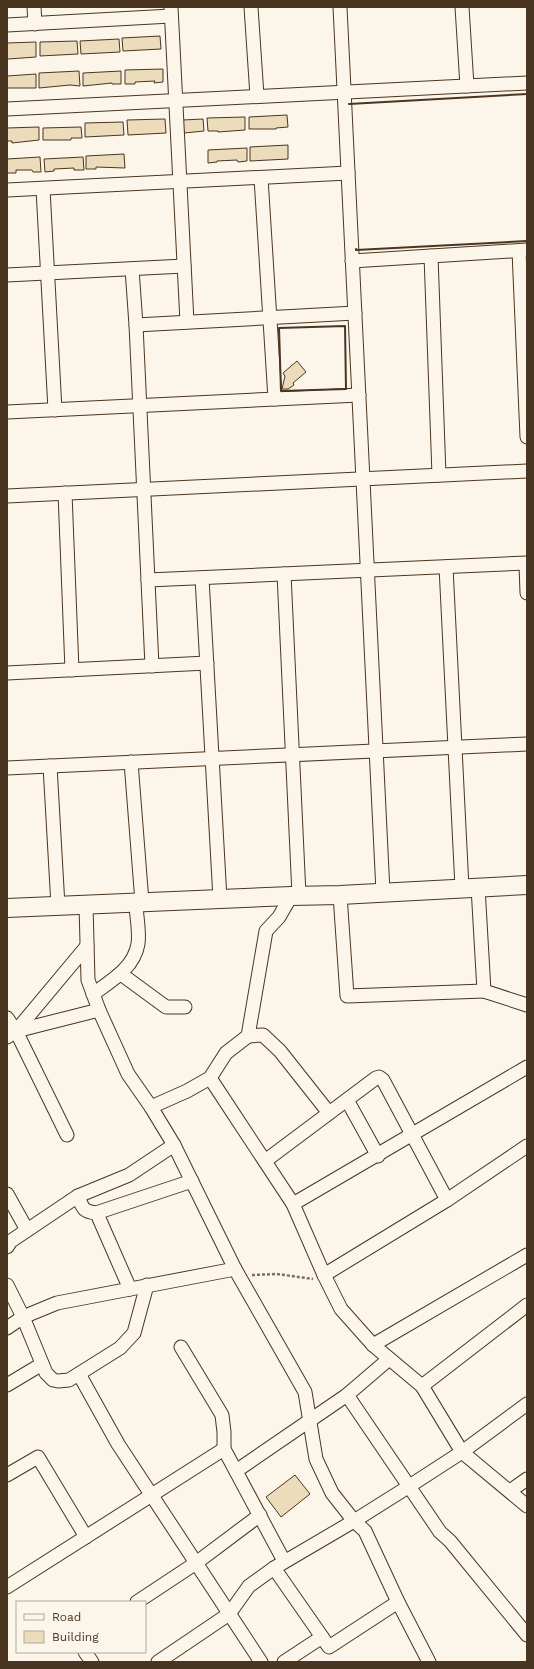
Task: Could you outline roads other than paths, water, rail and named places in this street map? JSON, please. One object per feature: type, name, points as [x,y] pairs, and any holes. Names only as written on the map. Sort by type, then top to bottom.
[{"type":"street","points":[[34,7],[35,24]]},
{"type":"street","points":[[251,7],[257,96]]},
{"type":"street","points":[[340,7],[383,892]]},
{"type":"street","points":[[462,7],[466,86]]},
{"type":"street","points":[[7,25],[35,24],[115,13],[171,12],[187,322]]},
{"type":"street","points":[[7,109],[527,83]]},
{"type":"street","points":[[7,190],[348,173]]},
{"type":"street","points":[[261,178],[275,399]]},
{"type":"street","points":[[43,189],[55,410]]},
{"type":"street","points":[[352,261],[523,250],[527,437]]},
{"type":"street","points":[[430,256],[438,475]]},
{"type":"street","points":[[7,275],[184,266]]},
{"type":"street","points":[[132,269],[152,666]]},
{"type":"street","points":[[136,325],[355,313]]},
{"type":"street","points":[[7,412],[359,395]]},
{"type":"street","points":[[7,496],[527,471]]},
{"type":"street","points":[[65,493],[72,670]]},
{"type":"street","points":[[148,580],[367,572],[526,564],[527,593]]},
{"type":"street","points":[[446,567],[455,747],[470,888],[484,991]]},
{"type":"street","points":[[248,1036],[266,931],[279,917],[295,895],[292,755],[284,574]]},
{"type":"street","points":[[202,578],[220,899]]},
{"type":"street","points":[[7,673],[206,663]]},
{"type":"street","points":[[7,768],[527,744]]},
{"type":"street","points":[[93,994],[121,974],[132,960],[138,944],[139,902],[131,762]]},
{"type":"street","points":[[50,766],[58,906]]},
{"type":"street","points":[[7,908],[295,895],[340,895],[527,885]]},
{"type":"street","points":[[340,895],[347,996],[484,991],[527,1005]]},
{"type":"street","points":[[86,905],[88,980],[99,1010],[128,1074],[151,1106],[174,1145],[237,1273],[305,1392],[308,1420],[316,1459],[332,1493],[354,1521],[365,1531],[398,1602],[429,1662]]},
{"type":"street","points":[[12,1034],[87,946]]},
{"type":"street","points":[[121,974],[166,1007],[185,1007]]},
{"type":"street","points":[[12,1034],[99,1010]]},
{"type":"street","points":[[7,1018],[12,1034],[67,1135]]},
{"type":"street","points":[[151,1106],[187,1091],[210,1078],[226,1053],[248,1036],[263,1035],[280,1052],[329,1113]]},
{"type":"street","points":[[293,1204],[378,1156],[527,1067]]},
{"type":"street","points":[[265,1161],[379,1077],[383,1080],[447,1200]]},
{"type":"street","points":[[210,1078],[293,1204],[325,1278],[341,1308],[373,1345],[422,1386],[462,1452],[527,1506]]},
{"type":"street","points":[[347,1100],[378,1156]]},
{"type":"street","points":[[7,1248],[11,1241],[78,1196],[129,1175],[174,1145]]},
{"type":"street","points":[[325,1278],[447,1200],[527,1146]]},
{"type":"street","points":[[78,1196],[84,1210],[87,1212],[96,1213],[192,1181]]},
{"type":"street","points":[[7,1194],[27,1230]]},
{"type":"street","points":[[96,1213],[130,1289]]},
{"type":"street","points":[[373,1345],[527,1254]]},
{"type":"street","points":[[7,1328],[23,1317],[56,1303],[147,1285],[237,1273]]},
{"type":"street","points":[[7,1285],[23,1317],[46,1373],[53,1380],[58,1381],[69,1380],[79,1374],[120,1348],[134,1333],[147,1285]]},
{"type":"street","points":[[422,1386],[527,1305]]},
{"type":"street","points":[[181,1347],[222,1415],[224,1449],[260,1515],[279,1564],[329,1647],[398,1602]]},
{"type":"street","points":[[236,1471],[346,1395],[389,1359]]},
{"type":"street","points":[[7,1385],[42,1364]]},
{"type":"street","points":[[79,1374],[118,1444],[261,1662]]},
{"type":"street","points":[[346,1395],[440,1532],[455,1547],[527,1635]]},
{"type":"street","points":[[158,1662],[229,1614],[249,1586],[279,1564],[354,1521],[408,1487],[462,1452],[527,1404]]},
{"type":"street","points":[[7,1587],[224,1449]]},
{"type":"street","points":[[7,1475],[38,1457],[86,1537]]},
{"type":"street","points":[[510,1492],[527,1479]]},
{"type":"street","points":[[139,1601],[196,1563],[260,1515]]},
{"type":"street","points":[[284,1662],[322,1637]]},
{"type":"street","points":[[86,1653],[92,1662]]}]
